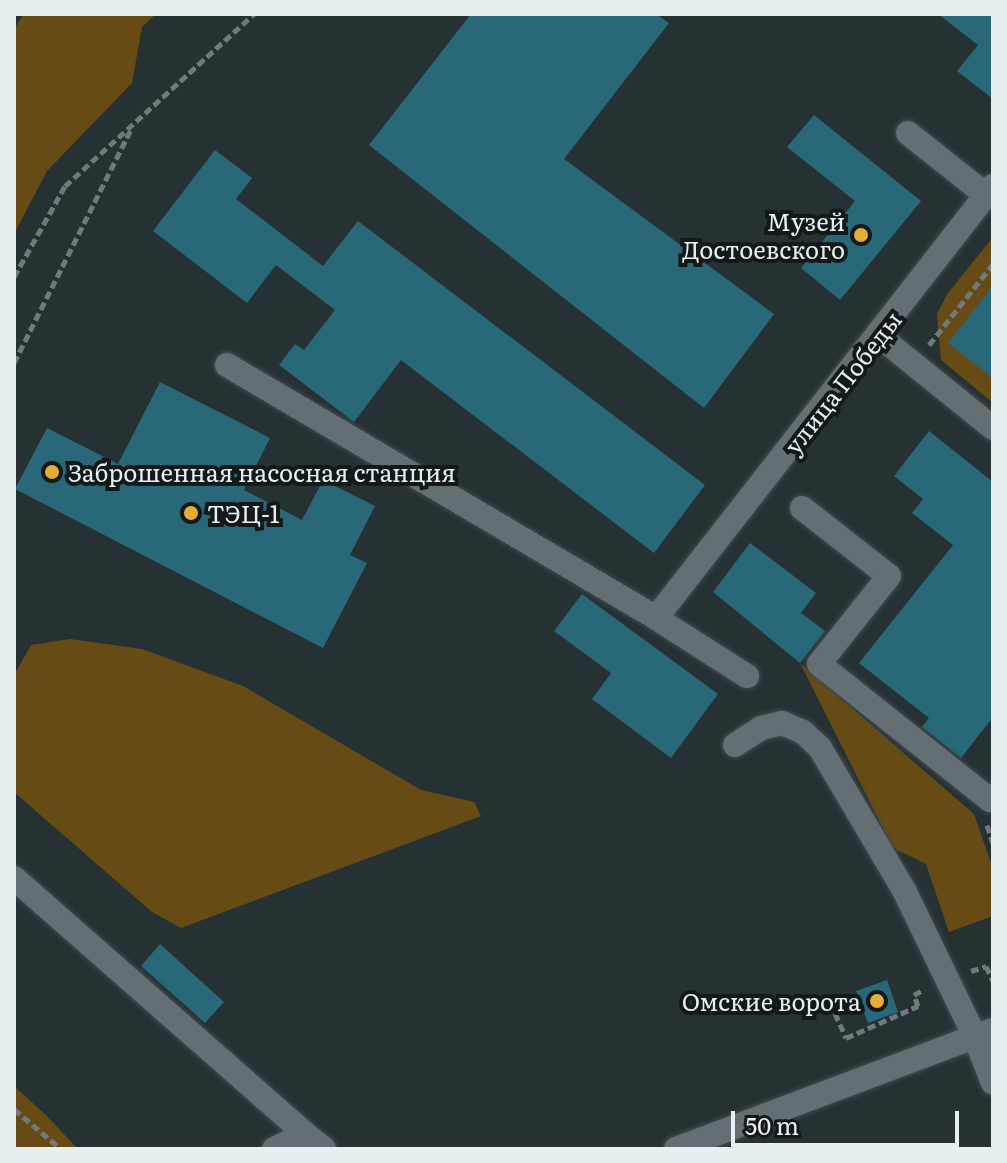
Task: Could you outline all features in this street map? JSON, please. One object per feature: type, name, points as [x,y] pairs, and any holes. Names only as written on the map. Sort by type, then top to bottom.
[{"type":"street","points":[[908,133],[989,191]]},
{"type":"street","name":"улица Победы","points":[[656,618],[879,336],[989,191]]},
{"type":"street","points":[[879,336],[993,428]]},
{"type":"street","points":[[227,365],[656,618],[747,676]]},
{"type":"street","points":[[802,508],[889,576],[819,664],[990,800],[993,796]]},
{"type":"street","points":[[735,745],[761,728],[782,723],[803,732],[820,748],[984,1033],[993,1083]]},
{"type":"street","points":[[14,878],[314,1142]]},
{"type":"street","points":[[676,1149],[984,1033]]},
{"type":"street","points":[[274,1149],[314,1142]]},
{"type":"path","points":[[14,277],[65,186],[254,14]]},
{"type":"path","points":[[14,363],[134,122]]},
{"type":"path","points":[[913,364],[993,264]]},
{"type":"path","points":[[986,966],[993,981]]},
{"type":"path","points":[[835,1013],[846,1038],[918,1006],[914,995],[924,990]]},
{"type":"path","points":[[14,1109],[61,1149]]},
{"type":"shaded area","points":[[24,14],[156,14],[142,27],[132,83],[47,171],[14,234],[14,29]]},
{"type":"shaded area","points":[[993,237],[993,403],[941,360],[937,314],[948,293]]},
{"type":"shaded area","points":[[70,639],[142,649],[243,686],[421,790],[474,802],[481,816],[181,928],[152,912],[14,792],[14,675],[31,645]]},
{"type":"shaded area","points":[[800,663],[974,814],[993,869],[993,916],[949,932],[926,864],[893,848]]},
{"type":"shaded area","points":[[14,1086],[46,1115],[78,1149],[14,1149]]},
{"type":"building","points":[[471,14],[656,14],[669,23],[564,159],[774,314],[704,408],[369,145]]},
{"type":"building","points":[[938,14],[993,14],[993,99],[957,71],[978,45]]},
{"type":"building","name":"Музей Достоевского","points":[[814,115],[921,201],[840,300],[801,268],[855,201],[787,147]]},
{"type":"building","points":[[215,150],[252,178],[236,199],[323,266],[358,221],[705,485],[654,553],[401,360],[354,422],[279,365],[295,344],[304,350],[335,310],[276,265],[247,303],[153,231]]},
{"type":"building","points":[[993,286],[993,378],[948,343]]},
{"type":"building","name":"ТЭЦ-1","points":[[160,382],[270,438],[244,490],[302,520],[323,480],[375,506],[350,555],[367,563],[323,648],[15,489],[47,428],[118,464]]},
{"type":"building","points":[[929,431],[993,482],[993,717],[961,758],[922,727],[929,718],[859,663],[953,545],[912,513],[923,499],[894,476]]},
{"type":"building","points":[[750,543],[816,593],[801,613],[825,631],[800,663],[713,592]]},
{"type":"building","points":[[582,594],[718,694],[671,758],[592,699],[611,673],[554,631]]},
{"type":"building","points":[[160,944],[224,1002],[205,1023],[141,966]]},
{"type":"building","name":"Омские ворота","points":[[887,980],[898,1012],[868,1023],[856,991]]},
{"type":"place","name":"Музей Достоевского","points":[[861,235]]},
{"type":"place","name":"Заброшенная насосная станция","points":[[52,472]]},
{"type":"place","name":"ТЭЦ-1","points":[[191,513]]},
{"type":"place","name":"Омские ворота","points":[[877,1001]]}]
